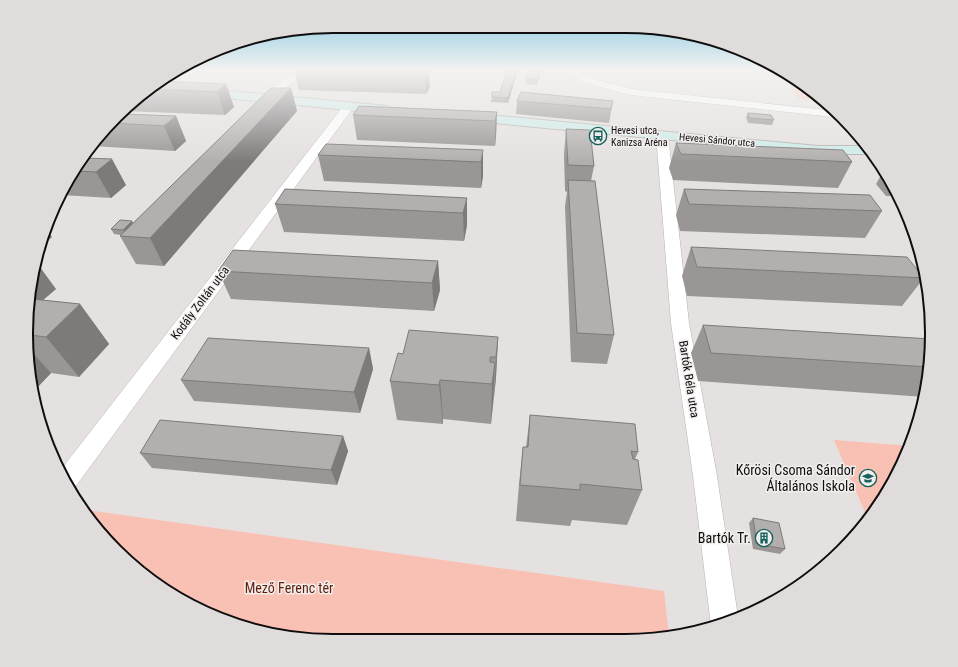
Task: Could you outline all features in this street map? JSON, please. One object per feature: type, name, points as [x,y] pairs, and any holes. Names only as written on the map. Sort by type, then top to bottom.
[{"type":"main road","points":[[289,100],[402,111]]},
{"type":"main road","name":"Hevesi Sándor utca","points":[[455,116],[818,150],[860,148]]},
{"type":"street","points":[[704,100],[829,114]]},
{"type":"street","name":"Kodály Zoltán utca","points":[[70,477],[349,106]]},
{"type":"street","name":"Bartók Béla utca","points":[[662,135],[680,323],[705,476],[723,617]]},
{"type":"green space","points":[[834,440],[903,445],[885,484],[865,513]]},
{"type":"green space","name":"Mező Ferenc tér","points":[[91,511],[664,591],[668,630],[664,631],[624,634],[334,634],[294,631],[256,624],[237,618],[183,594],[135,559],[108,532]]},
{"type":"building","points":[[259,100],[280,100],[150,238],[120,236]]},
{"type":"building","points":[[604,100],[613,101],[611,109],[517,101]]},
{"type":"building","points":[[359,106],[497,112],[495,121],[353,115]]},
{"type":"building","points":[[748,113],[771,115],[774,120],[749,118]]},
{"type":"building","points":[[128,114],[176,116],[164,126],[119,123]]},
{"type":"building","points":[[566,129],[590,130],[594,166],[568,165]]},
{"type":"building","points":[[676,143],[843,150],[852,162],[681,154]]},
{"type":"building","points":[[326,144],[483,150],[481,162],[318,155]]},
{"type":"building","points":[[90,158],[112,159],[96,172],[81,171]]},
{"type":"building","points":[[568,180],[595,181],[614,335],[577,333]]},
{"type":"building","points":[[285,189],[467,198],[463,213],[275,204]]},
{"type":"building","points":[[684,189],[870,195],[882,211],[689,204]]},
{"type":"building","points":[[120,220],[132,221],[123,230],[111,229]]},
{"type":"building","points":[[691,247],[907,257],[918,271],[919,278],[697,267]]},
{"type":"building","points":[[233,250],[438,261],[432,283],[218,271]]},
{"type":"building","points":[[35,299],[80,304],[46,337],[33,335]]},
{"type":"building","points":[[703,325],[925,339],[923,367],[711,353]]},
{"type":"building","points":[[409,330],[498,337],[496,357],[490,357],[490,362],[495,363],[492,384],[440,380],[439,385],[390,381],[398,353],[403,354]]},
{"type":"building","points":[[208,338],[369,348],[354,392],[181,380]]},
{"type":"building","points":[[530,415],[635,424],[638,452],[631,451],[633,459],[638,460],[642,490],[580,484],[580,490],[520,485],[523,447],[528,447]]},
{"type":"building","points":[[160,420],[343,436],[331,470],[140,453]]},
{"type":"building","name":"Bartók Tr.","points":[[753,518],[779,523],[785,549],[757,544]]},
{"type":"place","name":"Hevesi utca, Kanizsa Aréna","points":[[598,136]]},
{"type":"place","name":"Kőrösi Csoma Sándor Általános Iskola","points":[[868,478]]},
{"type":"place","name":"Bartók Tr.","points":[[764,538]]}]
